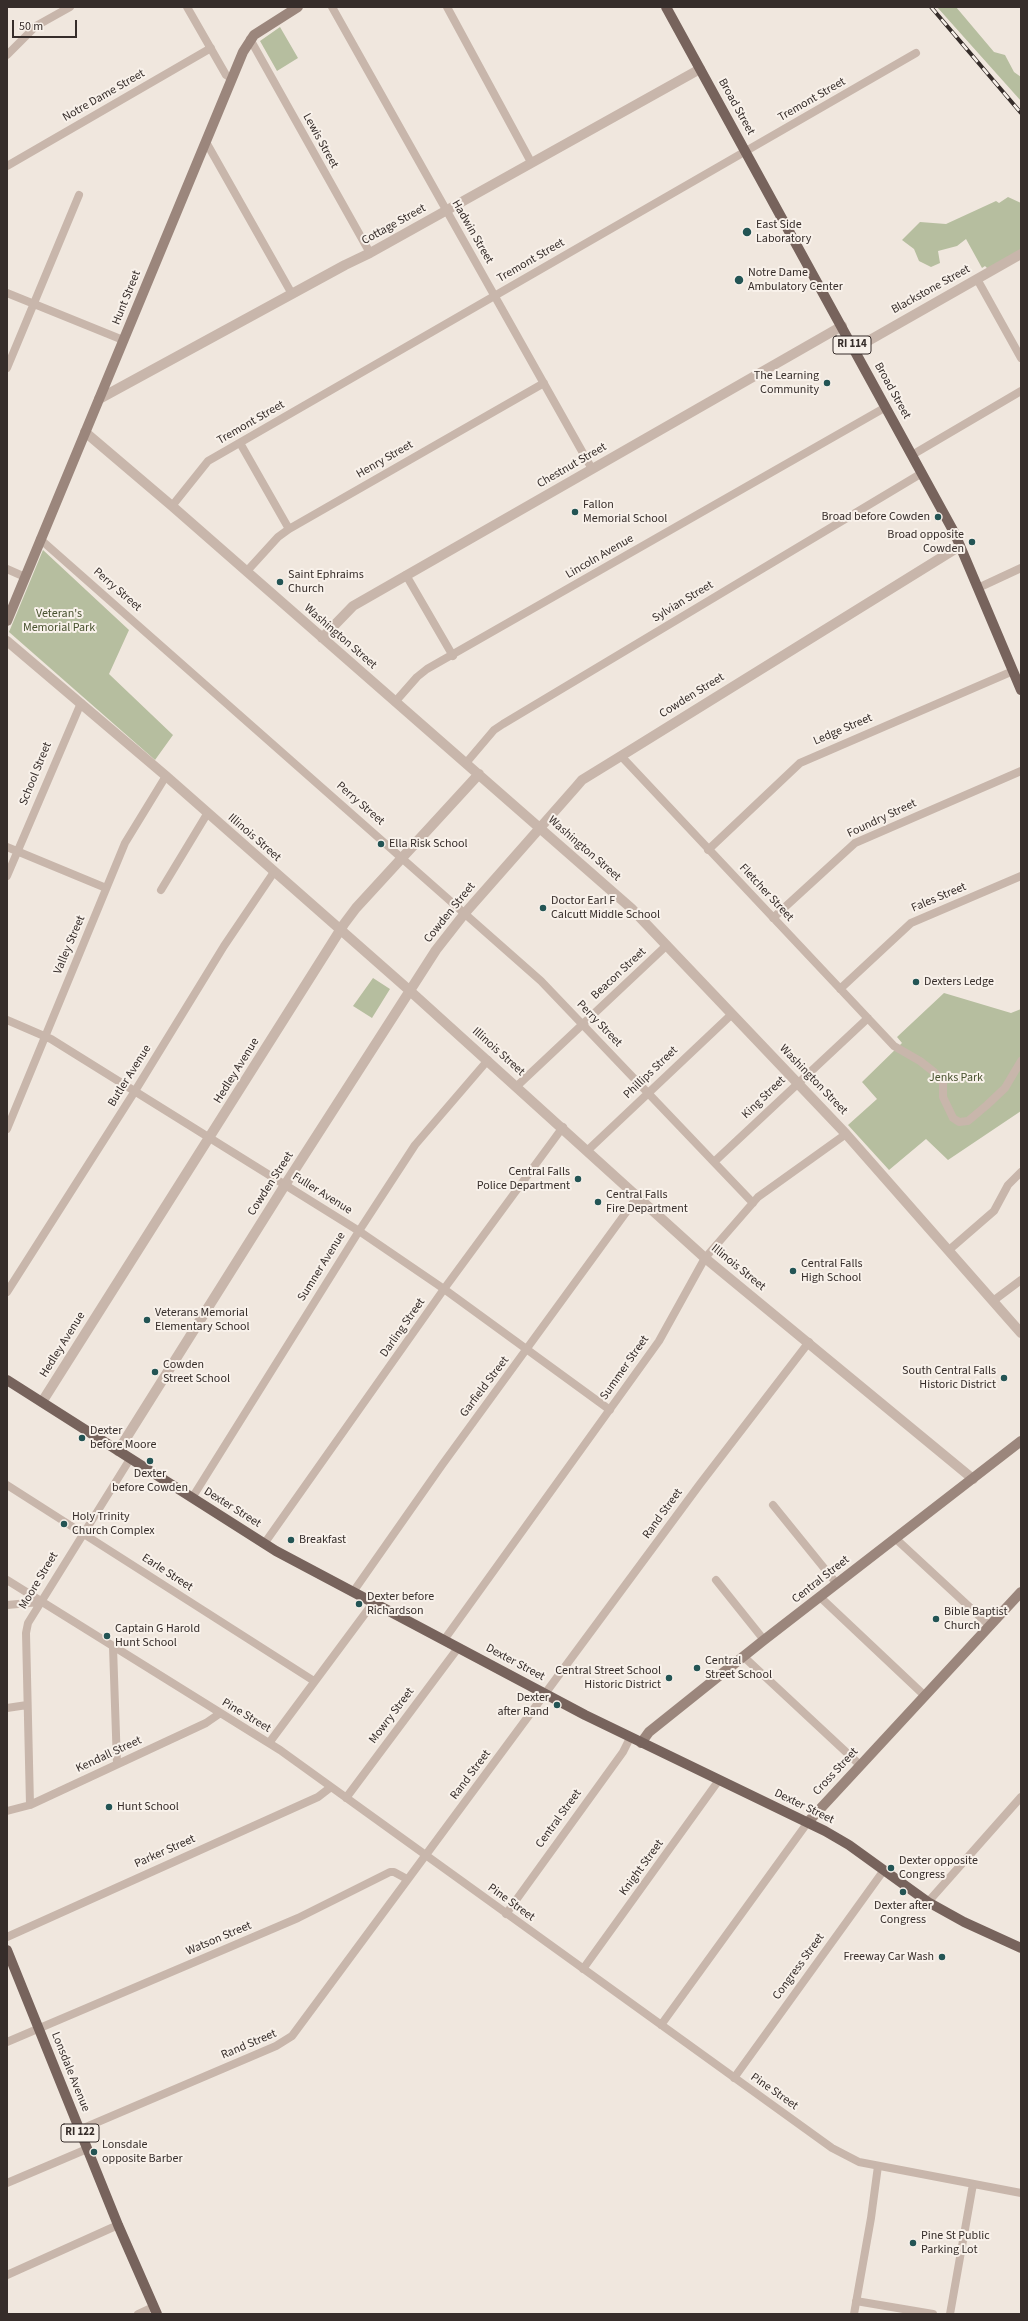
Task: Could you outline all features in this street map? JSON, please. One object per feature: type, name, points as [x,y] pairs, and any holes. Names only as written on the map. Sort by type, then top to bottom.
[{"type":"main road","name":"Hunt Street","points":[[7,621],[232,79],[250,40],[262,30],[298,7]]},
{"type":"main road","name":"Broad Street","points":[[666,7],[842,326],[960,546],[1021,690]]},
{"type":"main road","name":"Dexter Street","points":[[7,1380],[264,1544],[546,1695],[630,1738],[839,1838],[928,1902],[964,1922],[1021,1948]]},
{"type":"main road","name":"Central Street","points":[[641,1743],[649,1732],[764,1640],[974,1479],[1021,1441]]},
{"type":"main road","name":"Cross Street","points":[[808,1822],[1021,1592]]},
{"type":"main road","name":"Lonsdale Avenue","points":[[7,1950],[79,2130],[155,2311]]},
{"type":"street","points":[[7,55],[36,26],[70,7]]},
{"type":"street","points":[[187,7],[226,74],[232,79]]},
{"type":"street","name":"Hadwin Street","points":[[332,7],[592,469]]},
{"type":"street","points":[[447,7],[531,162]]},
{"type":"street","name":"Lewis Street","points":[[250,40],[370,253]]},
{"type":"street","name":"Notre Dame Street","points":[[8,165],[211,48]]},
{"type":"street","name":"Tremont Street","points":[[172,506],[208,461],[916,53]]},
{"type":"street","name":"Cottage Street","points":[[99,399],[370,253],[700,69]]},
{"type":"street","points":[[206,142],[292,294]]},
{"type":"street","points":[[7,368],[79,195]]},
{"type":"street","name":"Blackstone Street","points":[[854,349],[1021,254]]},
{"type":"street","points":[[977,279],[1021,358]]},
{"type":"street","points":[[7,293],[123,340]]},
{"type":"street","name":"Chestnut Street","points":[[322,638],[353,606],[842,326]]},
{"type":"street","name":"Henry Street","points":[[247,571],[278,537],[289,528],[544,383]]},
{"type":"street","points":[[912,455],[1021,391]]},
{"type":"street","name":"Lincoln Avenue","points":[[395,702],[417,677],[886,407]]},
{"type":"street","name":"Washington Street","points":[[85,432],[247,571],[632,908],[846,1134],[1021,1333]]},
{"type":"street","points":[[240,443],[289,528]]},
{"type":"street","name":"Sylvian Street","points":[[466,763],[494,730],[503,724],[922,473]]},
{"type":"street","name":"Perry Street","points":[[40,539],[541,981],[753,1202]]},
{"type":"street","name":"Cowden Street","points":[[118,1451],[285,1185],[436,950],[464,913],[582,780],[960,546]]},
{"type":"street","points":[[978,588],[1021,568]]},
{"type":"street","points":[[7,569],[25,576]]},
{"type":"street","points":[[406,575],[453,656]]},
{"type":"street","name":"Illinois Street","points":[[7,641],[166,776],[207,814],[409,990],[563,1127],[705,1258],[974,1479]]},
{"type":"street","name":"Ledge Street","points":[[708,850],[800,763],[1013,671]]},
{"type":"street","name":"School Street","points":[[7,876],[81,703]]},
{"type":"street","name":"Fletcher Street","points":[[621,756],[894,1046],[934,1072],[943,1083],[943,1097],[949,1113],[959,1122],[968,1121],[998,1097],[1021,1062]]},
{"type":"street","name":"Foundry Street","points":[[773,918],[855,843],[1021,771]]},
{"type":"street","name":"Hedley Avenue","points":[[42,1402],[340,930],[356,908],[479,774]]},
{"type":"street","name":"Valley Street","points":[[7,1129],[125,843],[166,776]]},
{"type":"street","points":[[161,890],[207,814]]},
{"type":"street","points":[[7,847],[106,888]]},
{"type":"street","name":"Butler Avenue","points":[[7,1292],[135,1091],[224,946],[274,872]]},
{"type":"street","name":"Fales Street","points":[[840,989],[911,923],[1021,876]]},
{"type":"street","name":"Beacon Street","points":[[517,1086],[667,945]]},
{"type":"street","name":"Phillips Street","points":[[588,1151],[732,1014]]},
{"type":"street","name":"King Street","points":[[714,1162],[868,1018]]},
{"type":"street","name":"Fuller Avenue","points":[[7,1020],[45,1036],[358,1231],[444,1289],[610,1410]]},
{"type":"street","name":"Sumner Avenue","points":[[192,1498],[358,1231],[424,1132],[488,1060]]},
{"type":"street","name":"Darling Street","points":[[264,1544],[444,1289],[563,1127]]},
{"type":"street","name":"Summer Street","points":[[444,1640],[663,1335],[705,1258],[753,1202],[846,1134]]},
{"type":"street","points":[[949,1250],[994,1211],[1008,1185],[1021,1172]]},
{"type":"street","name":"Garfield Street","points":[[353,1592],[442,1465],[638,1196]]},
{"type":"street","points":[[993,1301],[1021,1280]]},
{"type":"street","name":"Rand Street","points":[[79,2130],[286,2042],[300,2027],[407,1879],[546,1695],[700,1484],[809,1342]]},
{"type":"street","name":"Moore Street","points":[[30,1805],[26,1633],[28,1623],[130,1459]]},
{"type":"street","name":"Earle Street","points":[[7,1485],[314,1681]]},
{"type":"street","points":[[773,1505],[837,1584]]},
{"type":"street","points":[[896,1539],[990,1626]]},
{"type":"street","name":"Pine Street","points":[[7,1580],[219,1714],[269,1743],[424,1856],[832,2148],[859,2162],[1021,2193]]},
{"type":"street","points":[[716,1580],[764,1640]]},
{"type":"street","points":[[820,1597],[925,1696]]},
{"type":"street","points":[[7,1605],[40,1602]]},
{"type":"street","points":[[269,1743],[373,1602]]},
{"type":"street","points":[[113,1647],[117,1764]]},
{"type":"street","name":"Mowry Street","points":[[346,1798],[458,1648]]},
{"type":"street","points":[[744,1657],[860,1765]]},
{"type":"street","points":[[7,1708],[27,1705]]},
{"type":"street","name":"Kendall Street","points":[[7,1811],[30,1805],[206,1723],[219,1714]]},
{"type":"street","name":"Central Street","points":[[506,1914],[623,1752],[630,1738]]},
{"type":"street","name":"Knight Street","points":[[583,1969],[719,1780]]},
{"type":"street","name":"Parker Street","points":[[7,1937],[318,1797],[331,1787]]},
{"type":"street","points":[[928,1902],[1021,1797]]},
{"type":"street","name":"Cross Street","points":[[661,2025],[808,1822]]},
{"type":"street","name":"Congress Street","points":[[734,2078],[884,1870]]},
{"type":"street","name":"Watson Street","points":[[7,2042],[298,1918],[384,1875],[394,1872],[407,1879]]},
{"type":"street","points":[[7,2183],[87,2149]]},
{"type":"street","points":[[854,2314],[871,2218],[878,2166]]},
{"type":"street","points":[[950,2314],[973,2184]]},
{"type":"street","points":[[7,2275],[118,2225]]},
{"type":"street","points":[[856,2301],[933,2314]]},
{"type":"street","points":[[138,2314],[155,2311]]},
{"type":"green space","points":[[937,7],[956,7],[994,52],[1005,55],[1014,72],[1021,77],[1021,101]]},
{"type":"green space","points":[[280,27],[298,58],[277,71],[260,41]]},
{"type":"green space","points":[[1008,197],[1021,203],[1021,257],[992,273],[985,266],[982,268],[966,239],[957,246],[938,251],[940,263],[931,267],[919,261],[914,249],[902,240],[920,222],[946,224],[996,201],[999,203]]},
{"type":"green space","name":"Veteran's Memorial Park","points":[[43,550],[129,630],[109,674],[173,735],[155,760],[9,632]]},
{"type":"green space","points":[[373,978],[390,989],[372,1018],[353,1006]]},
{"type":"green space","name":"Jenks Park","points":[[944,993],[1011,1013],[1021,1009],[1021,1111],[948,1160],[926,1139],[889,1170],[848,1125],[877,1099],[862,1082],[902,1043],[897,1037]]},
{"type":"railway","points":[[931,7],[1021,113]]},
{"type":"place","name":"East Side Laboratory","points":[[747,232]]},
{"type":"place","name":"Notre Dame Ambulatory Center","points":[[739,280]]},
{"type":"place","name":"The Learning Community","points":[[827,383]]},
{"type":"place","name":"Fallon Memorial School","points":[[575,512]]},
{"type":"place","name":"Broad before Cowden","points":[[938,517]]},
{"type":"place","name":"Broad opposite Cowden","points":[[972,542]]},
{"type":"place","name":"Saint Ephraims Church","points":[[280,582]]},
{"type":"place","name":"Ella Risk School","points":[[381,844]]},
{"type":"place","name":"Doctor Earl F Calcutt Middle School","points":[[543,908]]},
{"type":"place","name":"Dexters Ledge","points":[[916,982]]},
{"type":"place","name":"Central Falls Police Department","points":[[578,1179]]},
{"type":"place","name":"Central Falls Fire Department","points":[[598,1202]]},
{"type":"place","name":"Central Falls High School","points":[[793,1271]]},
{"type":"place","name":"Veterans Memorial Elementary School","points":[[147,1320]]},
{"type":"place","name":"Cowden Street School","points":[[155,1372]]},
{"type":"place","name":"South Central Falls Historic District","points":[[1004,1378]]},
{"type":"place","name":"Dexter before Moore","points":[[82,1438]]},
{"type":"place","name":"Dexter before Cowden","points":[[150,1461]]},
{"type":"place","name":"Holy Trinity Church Complex","points":[[64,1524]]},
{"type":"place","name":"Breakfast","points":[[291,1540]]},
{"type":"place","name":"Dexter before Richardson","points":[[359,1604]]},
{"type":"place","name":"Bible Baptist Church","points":[[936,1619]]},
{"type":"place","name":"Captain G Harold Hunt School","points":[[107,1636]]},
{"type":"place","name":"Central Street School","points":[[697,1668]]},
{"type":"place","name":"Central Street School Historic District","points":[[669,1678]]},
{"type":"place","name":"Dexter after Rand","points":[[557,1705]]},
{"type":"place","name":"Hunt School","points":[[109,1807]]},
{"type":"place","name":"Dexter opposite Congress","points":[[891,1868]]},
{"type":"place","name":"Dexter after Congress","points":[[903,1892]]},
{"type":"place","name":"Freeway Car Wash","points":[[942,1957]]},
{"type":"place","name":"Lonsdale opposite Barber","points":[[94,2152]]},
{"type":"place","name":"Pine St Public Parking Lot","points":[[913,2243]]}]
